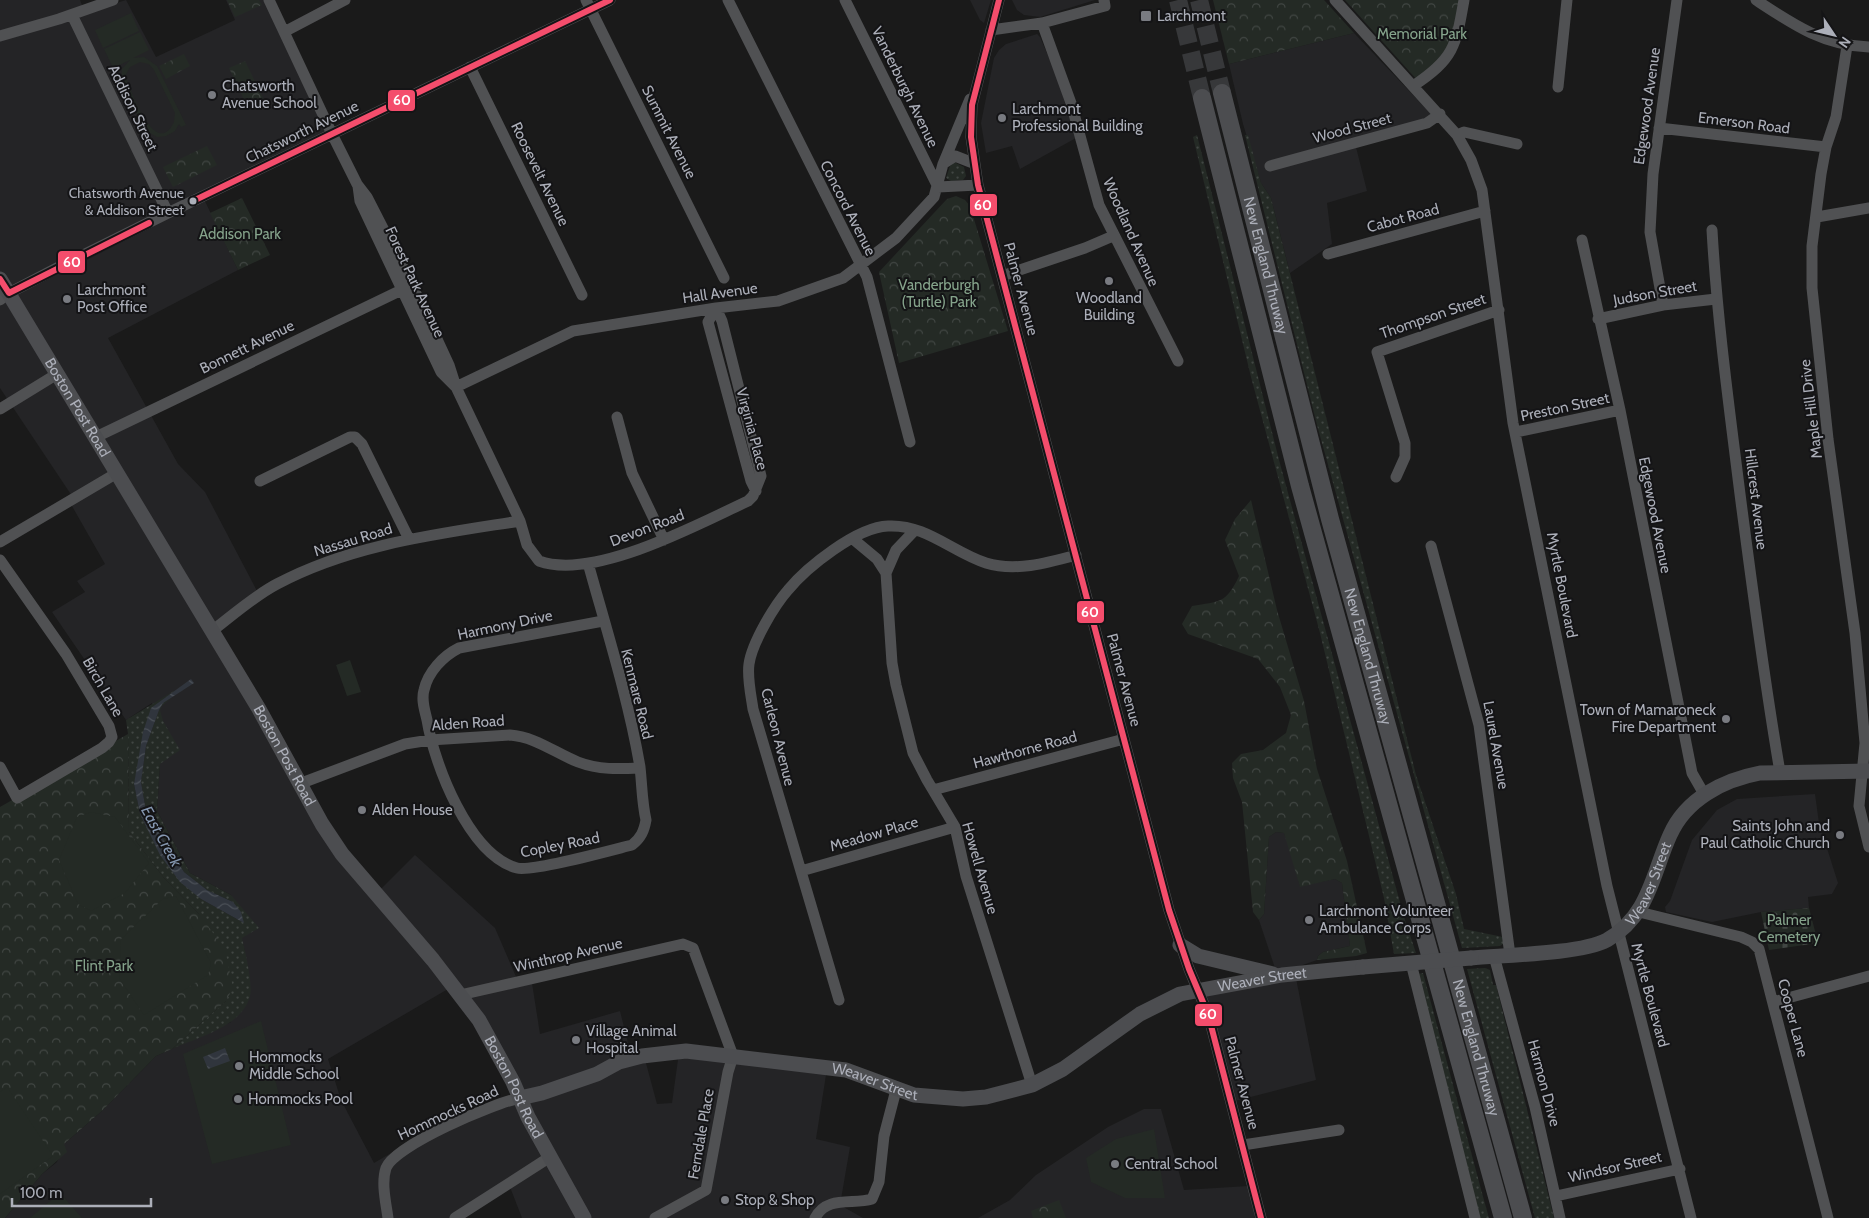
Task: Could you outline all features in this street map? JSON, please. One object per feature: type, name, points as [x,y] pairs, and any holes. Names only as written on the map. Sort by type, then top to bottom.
[{"type":"highway","name":"New England Thruway","points":[[1222,93],[1325,502],[1524,1218]]},
{"type":"highway","name":"New England Thruway","points":[[1202,98],[1300,486],[1503,1218]]},
{"type":"main road","name":"Boston Post Road","points":[[0,279],[3,295],[57,374],[96,437],[259,710],[322,824],[342,854],[460,995],[484,1028],[550,1157],[584,1218]]},
{"type":"main road","name":"Weaver Street","points":[[520,1098],[597,1074],[619,1062],[642,1056],[686,1051],[846,1070],[896,1090],[914,1095],[963,1098],[986,1097],[1032,1085],[1085,1055],[1140,1014],[1180,994],[1282,975],[1363,967],[1412,967],[1471,958],[1577,948],[1605,941],[1618,932],[1639,912],[1650,889],[1671,833],[1690,807],[1704,794],[1744,776],[1780,772],[1866,771]]},
{"type":"main road","points":[[1180,945],[1198,956],[1282,975]]},
{"type":"street","points":[[0,36],[72,15],[84,5],[113,0]]},
{"type":"street","name":"Forest Park Avenue","points":[[269,0],[357,184],[360,201],[407,287],[441,372],[456,387],[520,521],[527,545],[539,561]]},
{"type":"street","points":[[284,32],[345,0]]},
{"type":"street","name":"Chatsworth Avenue","points":[[3,295],[470,67],[588,5],[610,0]]},
{"type":"street","name":"Concord Avenue","points":[[728,0],[860,267],[867,277],[910,442]]},
{"type":"street","name":"Vanderburgh Avenue","points":[[845,0],[938,187]]},
{"type":"street","name":"Palmer Avenue","points":[[999,0],[976,85],[971,137],[973,163],[1180,945],[1208,1014],[1243,1144],[1260,1218]]},
{"type":"street","name":"Myrtle Boulevard","points":[[1334,0],[1440,114],[1465,146],[1476,173],[1486,211],[1516,432],[1607,886],[1692,1218]]},
{"type":"street","points":[[1413,86],[1447,59],[1454,48],[1464,0]]},
{"type":"street","points":[[1558,87],[1567,0]]},
{"type":"street","name":"Edgewood Avenue","points":[[1663,305],[1650,232],[1653,174],[1677,0]]},
{"type":"street","points":[[1756,0],[1794,25],[1817,36],[1847,46],[1869,47]]},
{"type":"street","points":[[991,30],[1042,23],[1104,3]]},
{"type":"street","name":"Summit Avenue","points":[[588,5],[724,278]]},
{"type":"street","name":"Addison Street","points":[[72,15],[168,213]]},
{"type":"street","name":"Woodland Avenue","points":[[1042,23],[1071,103],[1099,205],[1113,236],[1178,361]]},
{"type":"street","name":"Maple Hill Drive","points":[[1847,46],[1836,117],[1826,147],[1812,246],[1812,288],[1828,438],[1855,633],[1866,771],[1859,806],[1869,847]]},
{"type":"street","name":"Roosevelt Avenue","points":[[470,67],[582,294]]},
{"type":"street","name":"Hall Avenue","points":[[456,387],[573,331],[716,308],[778,301],[843,278],[860,267],[912,224],[934,197],[943,164],[976,85]]},
{"type":"street","name":"Wood Street","points":[[1270,166],[1427,123],[1440,114]]},
{"type":"street","name":"Emerson Road","points":[[1659,128],[1826,147]]},
{"type":"street","points":[[1457,135],[1464,132],[1517,144]]},
{"type":"street","points":[[943,164],[949,158],[955,156],[973,163]]},
{"type":"street","points":[[938,187],[978,185]]},
{"type":"street","points":[[1817,217],[1869,208]]},
{"type":"street","name":"Cabot Road","points":[[1328,254],[1486,211]]},
{"type":"street","name":"Hillcrest Avenue","points":[[1712,230],[1716,299],[1764,675],[1780,772]]},
{"type":"street","points":[[1002,276],[1077,251],[1113,236]]},
{"type":"street","name":"Edgewood Avenue","points":[[1582,240],[1598,319],[1620,410],[1690,764],[1692,773],[1704,794]]},
{"type":"street","name":"Bonnett Avenue","points":[[96,437],[407,287]]},
{"type":"street","name":"Judson Street","points":[[1598,319],[1663,305],[1716,299]]},
{"type":"street","name":"Virginia Place","points":[[716,308],[722,321],[761,476],[756,491]]},
{"type":"street","name":"Thompson Street","points":[[1396,478],[1406,447],[1376,352],[1499,310]]},
{"type":"street","points":[[0,409],[57,374]]},
{"type":"street","name":"Preston Street","points":[[1516,432],[1620,410]]},
{"type":"street","points":[[617,417],[632,473],[664,540]]},
{"type":"street","points":[[260,481],[350,437],[355,437],[362,444],[409,539]]},
{"type":"street","points":[[0,542],[117,473]]},
{"type":"street","name":"Devon Road","points":[[539,561],[555,564],[588,563],[603,560],[664,540],[748,501],[756,491]]},
{"type":"street","name":"Nassau Road","points":[[212,631],[276,585],[296,574],[346,556],[409,539],[520,521]]},
{"type":"street","name":"Carleon Avenue","points":[[839,1000],[753,709],[750,664],[757,640],[788,590],[828,555],[863,532],[888,526],[915,530],[937,537],[980,560],[1001,566],[1027,566],[1076,555]]},
{"type":"street","name":"Howell Avenue","points":[[915,530],[896,550],[886,573],[889,634],[896,685],[914,753],[955,827],[966,876],[1032,1085]]},
{"type":"street","points":[[853,539],[877,559],[886,573]]},
{"type":"street","name":"Laurel Avenue","points":[[1431,546],[1479,726],[1502,955]]},
{"type":"street","name":"Birch Lane","points":[[0,560],[66,654],[112,733],[109,742],[102,748],[17,798],[0,767]]},
{"type":"street","name":"Kenmare Road","points":[[588,563],[640,768],[646,820],[642,834]]},
{"type":"street","name":"Harmony Drive","points":[[430,740],[424,691],[435,669],[446,655],[459,648],[603,620]]},
{"type":"street","name":"Alden Road","points":[[299,784],[405,744],[430,740],[520,736],[592,766],[608,769],[640,768]]},
{"type":"street","name":"Hawthorne Road","points":[[933,790],[1124,739]]},
{"type":"street","name":"Copley Road","points":[[430,740],[448,788],[468,824],[496,857],[518,869],[538,867],[632,845],[642,834]]},
{"type":"street","name":"Meadow Place","points":[[801,871],[955,827]]},
{"type":"street","name":"Cooper Lane","points":[[1639,912],[1752,942],[1759,949],[1828,1218]]},
{"type":"street","name":"Winthrop Avenue","points":[[460,995],[683,944],[693,948],[696,953],[733,1056]]},
{"type":"street","name":"Harmon Drive","points":[[1502,955],[1560,1218]]},
{"type":"street","points":[[1412,967],[1475,1218]]},
{"type":"street","points":[[1773,1002],[1869,976]]},
{"type":"street","name":"Ferndale Place","points":[[655,1218],[706,1190],[727,1077],[733,1056]]},
{"type":"street","points":[[815,1218],[818,1212],[833,1203],[847,1200],[872,1199],[879,1182],[884,1136],[896,1090]]},
{"type":"street","name":"Hommocks Road","points":[[388,1218],[384,1188],[386,1169],[400,1152],[500,1102],[520,1098]]},
{"type":"street","points":[[1243,1144],[1339,1130]]},
{"type":"street","points":[[455,1218],[550,1157]]},
{"type":"street","name":"Windsor Street","points":[[1556,1196],[1680,1169]]},
{"type":"shaded area","points":[[0,0],[80,0],[85,13],[126,0],[156,57],[235,20],[226,0],[268,0],[329,133],[202,195],[238,270],[108,338],[178,464],[205,492],[257,591],[210,630],[291,773],[378,892],[415,855],[495,928],[520,986],[532,983],[540,1034],[620,1011],[631,1055],[643,1052],[657,1104],[672,1103],[680,1045],[828,1062],[816,1139],[850,1147],[840,1205],[863,1218],[522,1218],[510,1187],[462,1218],[5,1218],[42,1174],[57,1162],[64,1144],[103,1110],[156,1056],[231,1022],[245,952],[231,895],[190,873],[157,811],[160,764],[152,703],[126,720],[52,612],[85,592],[77,581],[105,564],[68,499],[72,496],[0,388]],"holes":[[[448,989],[487,1042],[515,1095],[425,1133],[374,1163],[341,1100],[328,1059]]]},
{"type":"shaded area","points":[[970,0],[991,0],[984,23],[980,20]]},
{"type":"shaded area","points":[[1012,0],[1095,0],[1040,17],[1024,15],[1017,10]]},
{"type":"shaded area","points":[[1354,33],[1436,119],[1356,147],[1367,191],[1327,203],[1332,244],[1290,273],[1271,198],[1261,183],[1243,124],[1229,64]]},
{"type":"shaded area","points":[[1037,34],[1056,74],[1076,138],[1020,169],[1012,146],[986,153],[981,123],[994,58],[999,50],[1006,44]]},
{"type":"shaded area","points":[[1815,794],[1819,823],[1838,883],[1832,894],[1808,897],[1809,908],[1761,912],[1712,922],[1666,912],[1665,907],[1670,901],[1692,840],[1717,810],[1737,799]]},
{"type":"shaded area","points":[[1276,832],[1284,833],[1288,842],[1300,886],[1335,879],[1342,883],[1350,946],[1323,952],[1318,956],[1317,960],[1294,968],[1316,1080],[1235,1101],[1204,993],[1278,977],[1259,920],[1264,914],[1269,837]]},
{"type":"shaded area","name":"Central School","points":[[1144,1109],[1161,1109],[1184,1190],[1248,1186],[1255,1218],[978,1218],[1010,1200],[1036,1175],[1108,1127]]},
{"type":"green space","points":[[227,0],[259,0],[262,5],[235,17]]},
{"type":"green space","points":[[1213,0],[1324,0],[1354,33],[1229,64]]},
{"type":"green space","name":"Memorial Park","points":[[1345,0],[1463,0],[1458,35],[1419,82]]},
{"type":"green space","points":[[131,13],[139,31],[103,48],[95,30]]},
{"type":"green space","points":[[140,32],[149,50],[133,58],[144,57],[157,66],[186,125],[181,127],[179,124],[175,131],[166,136],[157,137],[146,131],[121,83],[122,69],[130,60],[113,68],[104,49]],"holes":[[[140,62],[149,64],[154,70],[175,113],[174,122],[167,131],[160,133],[153,129],[146,121],[127,82],[126,74],[130,67]]]},
{"type":"green space","points":[[184,54],[190,66],[166,79],[159,66]]},
{"type":"green space","points":[[245,61],[264,100],[248,108],[229,68]]},
{"type":"green space","points":[[1197,135],[1279,460],[1404,917],[1416,953],[1394,954],[1384,898],[1320,633],[1251,377],[1193,137]]},
{"type":"green space","points":[[1245,135],[1248,135],[1261,183],[1271,198],[1416,775],[1456,894],[1464,929],[1503,937],[1503,944],[1500,946],[1462,948],[1317,425]]},
{"type":"green space","points":[[207,146],[217,165],[173,187],[163,167]]},
{"type":"green space","points":[[954,162],[964,167],[966,176],[963,180],[951,181],[946,178],[950,166]]},
{"type":"green space","name":"Vanderburgh (Turtle) Park","points":[[956,196],[965,200],[970,206],[1008,331],[899,363],[879,272],[947,199]]},
{"type":"green space","name":"Addison Park","points":[[242,198],[270,255],[238,270],[210,213]]},
{"type":"green space","points":[[1251,500],[1277,610],[1304,701],[1317,769],[1347,861],[1367,953],[1356,956],[1317,960],[1318,956],[1323,952],[1350,946],[1342,883],[1335,879],[1300,887],[1284,833],[1276,832],[1269,837],[1264,914],[1259,920],[1253,912],[1242,802],[1233,778],[1232,763],[1241,754],[1263,750],[1286,733],[1291,715],[1280,687],[1258,659],[1188,634],[1182,624],[1192,606],[1221,600],[1230,592],[1234,585],[1239,576],[1225,540],[1235,519]]},
{"type":"green space","points":[[350,660],[361,692],[347,696],[336,665]]},
{"type":"green space","points":[[177,689],[154,706],[149,717],[134,784],[140,814],[201,899],[244,923],[233,902],[207,890],[184,872],[146,811],[141,782],[146,746],[159,710],[163,703],[171,698],[160,710],[163,721],[180,750],[160,764],[157,811],[190,873],[231,895],[259,928],[242,938],[251,991],[245,1007],[238,1016],[218,1030],[172,1049],[226,1001],[199,914],[164,878],[129,832],[128,734],[126,720]]},
{"type":"green space","name":"Flint Park","points":[[128,734],[129,832],[164,878],[199,914],[225,949],[233,988],[226,1001],[172,1049],[156,1056],[103,1110],[64,1144],[67,1152],[42,1174],[5,1218],[0,1218],[0,807]]},
{"type":"green space","points":[[91,812],[115,817],[149,863],[125,893],[91,911],[78,904],[59,860],[77,817]]},
{"type":"green space","points":[[176,896],[211,963],[208,975],[144,1015],[119,978],[121,939],[163,899]]},
{"type":"green space","name":"Palmer Cemetery","points":[[1809,908],[1818,943],[1769,950],[1761,912]]},
{"type":"green space","points":[[1485,968],[1490,970],[1493,985],[1496,985],[1554,1218],[1535,1218],[1467,969]]},
{"type":"green space","points":[[1423,973],[1489,1218],[1480,1218],[1418,974]]},
{"type":"green space","name":"Hommocks Pool","points":[[261,1021],[291,1145],[212,1164],[183,1054]]},
{"type":"green space","points":[[7,1087],[53,1156],[0,1194],[0,1092]]},
{"type":"green space","points":[[1154,1129],[1165,1198],[1125,1198],[1091,1182],[1086,1158],[1116,1139]]},
{"type":"green space","points":[[60,1193],[82,1218],[30,1218]]},
{"type":"green space","points":[[1059,1200],[1066,1218],[1033,1218],[1031,1211]]},
{"type":"water","points":[[191,679],[194,683],[163,703],[146,746],[141,782],[146,811],[184,872],[207,890],[233,902],[241,912],[244,923],[201,899],[180,882],[160,855],[140,814],[134,784],[143,732],[151,708]]},
{"type":"water","points":[[225,1048],[230,1061],[208,1069],[203,1057]]},
{"type":"tunnel","points":[[1178,0],[1202,98]]},
{"type":"tunnel","points":[[1199,0],[1222,93]]},
{"type":"transit line","name":"60","points":[[193,201],[610,0]]},
{"type":"transit line","name":"60","points":[[999,0],[972,105],[971,137],[978,185],[1169,910],[1189,969],[1208,1014],[1261,1218]]},
{"type":"transit line","name":"60","points":[[0,279],[9,293],[149,223]]},
{"type":"place","name":"Larchmont","points":[[1146,16]]},
{"type":"place","name":"Chatsworth Avenue School","points":[[212,95]]},
{"type":"place","name":"Larchmont Professional Building","points":[[1002,118]]},
{"type":"place","name":"Chatsworth Avenue & Addison Street","points":[[193,201]]},
{"type":"place","name":"Woodland Building","points":[[1109,281]]},
{"type":"place","name":"Larchmont Post Office","points":[[67,299]]},
{"type":"place","name":"Town of Mamaroneck Fire Department","points":[[1726,719]]},
{"type":"place","name":"Alden House","points":[[362,810]]},
{"type":"place","name":"Saints John and Paul Catholic Church","points":[[1840,835]]},
{"type":"place","name":"Larchmont Volunteer Ambulance Corps","points":[[1309,920]]},
{"type":"place","name":"Village Animal Hospital","points":[[576,1040]]},
{"type":"place","name":"Hommocks Middle School","points":[[239,1066]]},
{"type":"place","name":"Hommocks Pool","points":[[238,1099]]},
{"type":"place","name":"Central School","points":[[1115,1164]]},
{"type":"place","name":"Stop & Shop","points":[[725,1200]]},
{"type":"water label","name":"East Creek","points":[[162,836]]}]
